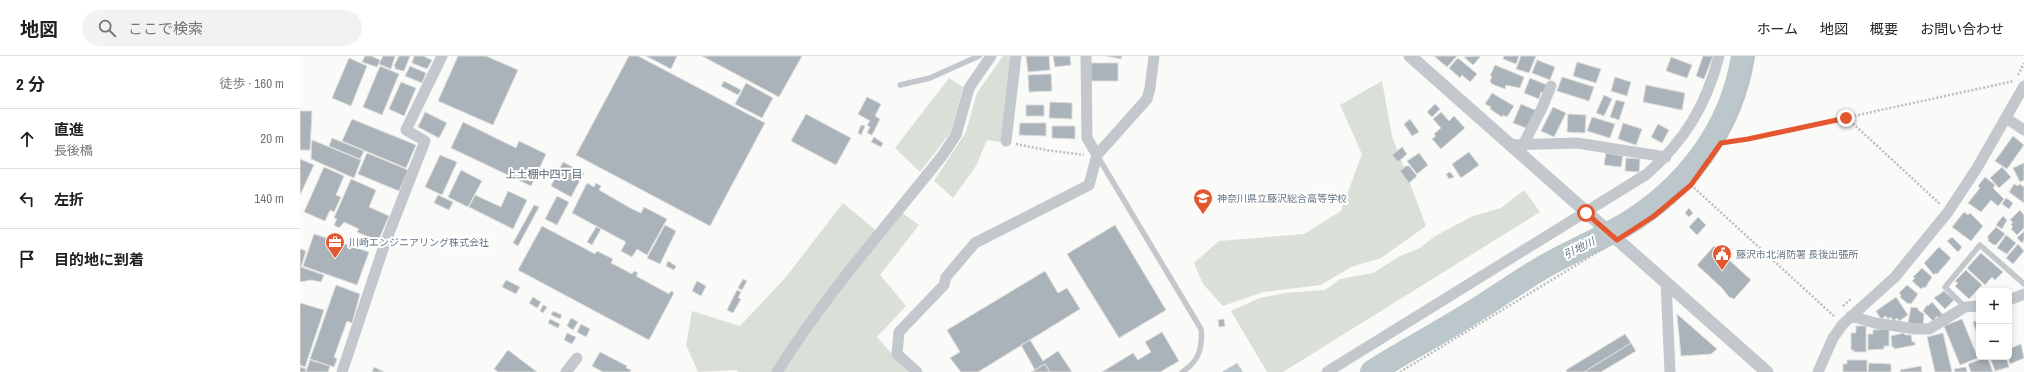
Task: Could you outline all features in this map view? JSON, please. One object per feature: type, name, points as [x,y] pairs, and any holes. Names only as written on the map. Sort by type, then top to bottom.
[{"type":"street","points":[[777,372],[806,328],[946,151],[956,135],[969,88],[991,56]]},
{"type":"street","points":[[1006,141],[1016,56]]},
{"type":"street","points":[[1086,56],[1087,138],[1097,155]]},
{"type":"street","points":[[917,372],[897,354],[899,332],[944,286],[946,277],[975,243],[1089,185],[1097,155],[1147,99],[1154,56]]},
{"type":"street","points":[[1327,372],[1589,216],[1647,174],[1666,157],[1696,117],[1707,95],[1719,56]]},
{"type":"street","points":[[342,372],[384,246],[425,142],[406,130],[439,57]]},
{"type":"street","points":[[1412,57],[1589,216],[1767,372]]},
{"type":"street","points":[[1818,372],[1833,338],[1842,324],[1895,276],[1948,212],[1977,168],[2006,118],[2019,83]]},
{"type":"street","points":[[1524,144],[1551,86]]},
{"type":"street","points":[[2006,118],[2024,130]]},
{"type":"street","points":[[1510,145],[1577,143],[1666,157]]},
{"type":"street","points":[[1666,282],[1670,372]]},
{"type":"street","points":[[2012,299],[2024,294]]},
{"type":"street","points":[[1851,316],[1875,323],[1916,329],[1929,329],[1964,307],[1976,306]]},
{"type":"street","points":[[566,372],[577,358]]},
{"type":"lane","points":[[900,85],[930,78],[979,56]]},
{"type":"lane","points":[[1097,155],[1201,329],[1203,344],[1198,357],[1182,372]]},
{"type":"lane","points":[[1964,307],[1945,287],[1980,245],[2024,284]]},
{"type":"path","points":[[1400,372],[1654,216],[1691,185],[1721,143],[1746,91],[1754,56]]},
{"type":"path","points":[[2011,88],[2019,83],[2024,63]]},
{"type":"path","points":[[1721,143],[1748,139],[2019,83]]},
{"type":"path","points":[[1846,118],[1948,212]]},
{"type":"path","points":[[1006,141],[1046,150],[1097,155]]},
{"type":"path","points":[[1691,185],[1842,324]]},
{"type":"path","points":[[1935,209],[1944,198]]},
{"type":"path","points":[[1831,321],[1856,294]]},
{"type":"shaded area","points":[[1003,56],[1010,56],[1010,90],[1001,142],[987,140],[976,166],[953,198],[934,181],[966,132],[977,93]]},
{"type":"shaded area","points":[[949,78],[963,87],[951,132],[920,172],[895,148]]},
{"type":"shaded area","points":[[1382,81],[1392,136],[1426,226],[1381,258],[1351,267],[1321,285],[1263,292],[1223,306],[1203,284],[1194,263],[1219,241],[1304,234],[1341,211],[1362,154],[1340,105]]},
{"type":"shaded area","points":[[1524,190],[1540,212],[1283,372],[1267,372],[1231,311],[1260,298],[1284,293],[1325,290],[1340,279],[1373,273],[1400,256],[1420,248],[1435,236],[1473,216],[1501,208]]},
{"type":"shaded area","points":[[843,203],[878,232],[898,210],[919,225],[880,275],[906,306],[877,337],[908,372],[739,372],[736,370],[698,372],[686,345],[692,311],[740,326],[786,277]]},
{"type":"shaded area","points":[[1237,363],[1243,372],[1222,372]]},
{"type":"building","points":[[365,56],[371,56],[380,60],[377,67],[362,62]]},
{"type":"building","points":[[383,56],[395,56],[391,69],[379,64]]},
{"type":"building","points":[[399,56],[410,56],[404,71],[395,69],[396,67],[394,66]]},
{"type":"building","points":[[414,56],[423,56],[432,60],[427,69],[412,63]]},
{"type":"building","points":[[458,56],[486,56],[518,70],[493,125],[438,101]]},
{"type":"building","points":[[629,56],[638,56],[765,123],[710,226],[576,155]]},
{"type":"building","points":[[646,56],[677,56],[671,69]]},
{"type":"building","points":[[702,56],[802,56],[779,97]]},
{"type":"building","points":[[1026,56],[1049,56],[1050,70],[1028,72]]},
{"type":"building","points":[[1053,56],[1070,56],[1071,65],[1055,67]]},
{"type":"building","points":[[1106,56],[1122,56],[1121,59]]},
{"type":"building","points":[[1434,56],[1457,56],[1447,67]]},
{"type":"building","points":[[1504,56],[1519,56],[1516,64],[1503,59]]},
{"type":"building","points":[[1521,56],[1536,56],[1529,73],[1516,69]]},
{"type":"building","points":[[1703,56],[1713,56],[1704,79],[1696,76]]},
{"type":"building","points":[[1464,57],[1480,57],[1473,65]]},
{"type":"building","points":[[1671,57],[1692,65],[1687,78],[1666,71]]},
{"type":"building","points":[[349,58],[367,66],[351,106],[332,98]]},
{"type":"building","points":[[1458,58],[1477,74],[1470,82],[1462,75],[1460,78],[1449,68]]},
{"type":"building","points":[[1537,60],[1555,67],[1550,80],[1532,73]]},
{"type":"building","points":[[1577,62],[1601,69],[1596,83],[1573,76]]},
{"type":"building","points":[[1091,63],[1118,63],[1118,81],[1091,81]]},
{"type":"building","points":[[1495,65],[1524,77],[1520,88],[1506,85],[1505,89],[1492,84],[1490,81],[1492,76],[1490,76]]},
{"type":"building","points":[[380,66],[399,74],[382,115],[363,107]]},
{"type":"building","points":[[410,66],[426,73],[422,83],[405,76]]},
{"type":"building","points":[[1051,74],[1052,91],[1029,92],[1028,75]]},
{"type":"building","points":[[1562,77],[1594,87],[1589,101],[1557,91]]},
{"type":"building","points":[[1615,77],[1631,82],[1627,96],[1611,91]]},
{"type":"building","points":[[1530,78],[1547,85],[1544,93],[1541,92],[1539,99],[1524,93]]},
{"type":"building","points":[[724,81],[741,90],[738,95],[721,86]]},
{"type":"building","points":[[401,82],[416,88],[404,116],[389,109]]},
{"type":"building","points":[[746,83],[773,98],[762,118],[735,104]]},
{"type":"building","points":[[1646,85],[1685,93],[1682,110],[1643,102]]},
{"type":"building","points":[[1492,93],[1514,106],[1507,117],[1503,115],[1502,117],[1490,109],[1491,107],[1485,104]]},
{"type":"building","points":[[1604,95],[1612,99],[1604,116],[1596,113]]},
{"type":"building","points":[[867,97],[881,104],[875,116],[880,119],[872,135],[867,133],[870,127],[867,125],[870,121],[858,114]]},
{"type":"building","points":[[1616,100],[1625,102],[1619,120],[1610,117]]},
{"type":"building","points":[[1050,102],[1072,103],[1072,119],[1049,118]]},
{"type":"building","points":[[1435,104],[1440,109],[1432,117],[1427,112]]},
{"type":"building","points":[[1521,104],[1537,111],[1526,128],[1513,123]]},
{"type":"building","points":[[1026,105],[1044,105],[1044,116],[1026,116]]},
{"type":"building","points":[[1553,107],[1566,113],[1554,137],[1541,131]]},
{"type":"building","points":[[300,111],[312,111],[310,150],[300,150]]},
{"type":"building","points":[[425,112],[447,123],[439,138],[418,127]]},
{"type":"building","points":[[1441,112],[1449,121],[1454,116],[1465,128],[1441,149],[1432,139],[1436,136],[1434,134],[1441,128],[1433,119]]},
{"type":"building","points":[[806,114],[851,138],[836,165],[791,141]]},
{"type":"building","points":[[1568,114],[1586,115],[1585,133],[1567,132]]},
{"type":"building","points":[[1592,117],[1615,124],[1610,138],[1587,131]]},
{"type":"building","points":[[352,119],[416,145],[406,168],[342,141]]},
{"type":"building","points":[[1410,119],[1419,132],[1412,136],[1404,124]]},
{"type":"building","points":[[463,122],[516,148],[519,141],[546,154],[531,186],[451,148]]},
{"type":"building","points":[[1020,123],[1046,123],[1046,136],[1019,135]]},
{"type":"building","points":[[1623,123],[1642,129],[1636,145],[1618,139]]},
{"type":"building","points":[[1658,124],[1669,130],[1662,143],[1651,137]]},
{"type":"building","points":[[861,125],[865,126],[861,135],[858,133]]},
{"type":"building","points":[[1052,126],[1075,126],[1075,139],[1052,138]]},
{"type":"building","points":[[2013,136],[2024,145],[2007,169],[1995,161]]},
{"type":"building","points":[[874,137],[883,143],[881,147],[871,142]]},
{"type":"building","points":[[332,138],[364,151],[360,159],[329,146]]},
{"type":"building","points":[[312,140],[361,160],[354,178],[311,159]]},
{"type":"building","points":[[1402,147],[1407,154],[1398,162],[1392,155]]},
{"type":"building","points":[[1469,152],[1479,165],[1461,178],[1452,164]]},
{"type":"building","points":[[367,153],[408,170],[399,191],[358,174]]},
{"type":"building","points":[[1419,153],[1428,165],[1417,174],[1407,161]]},
{"type":"building","points":[[1606,153],[1623,156],[1621,167],[1604,165]]},
{"type":"building","points":[[440,155],[457,162],[442,195],[425,187]]},
{"type":"building","points":[[1626,158],[1640,159],[1639,172],[1625,171]]},
{"type":"building","points":[[300,159],[314,165],[300,195]]},
{"type":"building","points":[[563,162],[584,173],[571,197],[551,186]]},
{"type":"building","points":[[2024,163],[2024,180],[2020,182],[2013,168]]},
{"type":"building","points":[[1406,166],[1409,166],[1417,176],[1409,183],[1400,171]]},
{"type":"building","points":[[324,167],[344,176],[336,195],[341,197],[334,212],[330,210],[325,221],[304,212]]},
{"type":"building","points":[[2002,167],[2011,177],[1999,188],[1990,178]]},
{"type":"building","points":[[461,170],[482,181],[468,207],[448,197]]},
{"type":"building","points":[[1450,172],[1454,177],[1449,179],[1446,174]]},
{"type":"building","points":[[1985,177],[1995,185],[1993,188],[2004,199],[1998,206],[1991,200],[1981,212],[1968,203],[1980,188],[1978,186]]},
{"type":"building","points":[[351,179],[376,190],[369,207],[389,216],[378,241],[357,232],[359,229],[344,222],[339,228],[334,225],[337,219],[334,218]]},
{"type":"building","points":[[587,183],[594,187],[596,183],[601,186],[599,190],[632,209],[641,213],[644,207],[667,219],[647,255],[637,249],[632,257],[621,251],[626,242],[572,213]]},
{"type":"building","points":[[2014,184],[2018,186],[2019,184],[2024,187],[2024,203],[2009,192]]},
{"type":"building","points":[[508,191],[527,200],[513,229],[469,207],[475,195],[501,207]]},
{"type":"building","points":[[438,195],[453,202],[449,210],[434,203]]},
{"type":"building","points":[[557,196],[569,202],[557,225],[545,219]]},
{"type":"building","points":[[2006,198],[2013,203],[2009,209],[2002,204]]},
{"type":"building","points":[[534,205],[539,207],[518,246],[513,243]]},
{"type":"building","points":[[1689,208],[1693,213],[1689,217],[1685,213]]},
{"type":"building","points":[[2020,210],[2024,215],[2024,228],[2017,235],[2011,229],[2013,227],[2011,225],[2013,222],[2010,220]]},
{"type":"building","points":[[1964,212],[1968,215],[1970,213],[1983,226],[1971,241],[1952,227]]},
{"type":"building","points":[[2003,216],[2007,220],[2002,229],[1996,225]]},
{"type":"building","points":[[1698,217],[1706,225],[1697,235],[1689,227]]},
{"type":"building","points":[[665,225],[676,231],[660,264],[647,258]]},
{"type":"building","points":[[1115,225],[1166,310],[1119,338],[1067,254]]},
{"type":"building","points":[[542,226],[595,254],[597,251],[613,259],[611,263],[632,274],[634,271],[638,273],[636,276],[669,294],[671,291],[674,293],[649,340],[518,270]]},
{"type":"building","points":[[596,227],[601,229],[592,245],[587,242]]},
{"type":"building","points":[[1996,227],[2005,234],[1996,245],[1994,245],[1988,241],[1989,239],[1987,237]]},
{"type":"building","points":[[2024,231],[2024,240],[2022,243],[2017,238]]},
{"type":"building","points":[[314,234],[369,252],[357,285],[303,266]]},
{"type":"building","points":[[2006,235],[2016,243],[2007,254],[1997,248]]},
{"type":"building","points":[[1952,237],[1962,247],[1958,252],[1947,241]]},
{"type":"building","points":[[2018,244],[2024,251],[2013,264],[2006,258]]},
{"type":"building","points":[[1714,246],[1751,280],[1734,299],[1729,297],[1722,288],[1697,265]]},
{"type":"building","points":[[1939,247],[1951,258],[1937,274],[1935,273],[1934,275],[1924,263]]},
{"type":"building","points":[[300,249],[306,251],[301,267],[324,275],[321,282],[311,280],[300,282]]},
{"type":"building","points":[[1981,253],[2003,272],[1995,280],[1992,277],[1985,285],[1967,268]]},
{"type":"building","points":[[668,261],[676,266],[674,270],[666,266]]},
{"type":"building","points":[[1922,268],[1932,277],[1925,288],[1923,287],[1921,289],[1912,281],[1915,278],[1913,277]]},
{"type":"building","points":[[1966,270],[1982,285],[1979,288],[1976,288],[1976,291],[1969,299],[1955,286],[1958,283],[1955,281]]},
{"type":"building","points":[[1045,271],[1058,293],[1067,288],[1080,309],[978,372],[961,372],[950,358],[960,352],[947,330]]},
{"type":"building","points":[[743,279],[747,281],[742,290],[738,288]]},
{"type":"building","points":[[506,280],[520,287],[516,294],[502,287]]},
{"type":"building","points":[[697,281],[706,286],[701,296],[692,291]]},
{"type":"building","points":[[336,285],[360,294],[352,323],[347,321],[334,357],[337,359],[334,367],[310,359]]},
{"type":"building","points":[[1907,285],[1918,294],[1911,304],[1908,304],[1900,297],[1901,295],[1899,293]]},
{"type":"building","points":[[737,290],[741,292],[738,298],[741,299],[733,313],[727,310]]},
{"type":"building","points":[[1944,291],[1954,300],[1945,309],[1934,298]]},
{"type":"building","points":[[533,297],[541,302],[537,308],[529,303]]},
{"type":"building","points":[[1896,297],[1908,315],[1899,321],[1897,318],[1893,321],[1891,317],[1888,319],[1886,316],[1881,319],[1876,311]]},
{"type":"building","points":[[1932,302],[1944,316],[1940,320],[1937,316],[1933,321],[1923,311],[1927,305],[1928,306]]},
{"type":"building","points":[[300,303],[324,310],[305,367],[300,365]]},
{"type":"building","points":[[543,305],[547,307],[543,313],[540,311]]},
{"type":"building","points":[[1911,307],[1918,308],[1918,310],[1924,314],[1923,325],[1908,323]]},
{"type":"building","points":[[553,311],[562,315],[560,319],[551,315]]},
{"type":"building","points":[[1677,314],[1717,349],[1711,354],[1681,356]]},
{"type":"building","points":[[571,318],[578,322],[573,330],[567,326]]},
{"type":"building","points":[[550,319],[560,324],[558,328],[548,323]]},
{"type":"building","points":[[1224,319],[1225,326],[1219,327],[1218,320]]},
{"type":"building","points":[[1962,319],[1976,353],[1976,359],[1960,365],[1944,326]]},
{"type":"building","points":[[1976,321],[1976,332],[1973,322]]},
{"type":"building","points":[[581,324],[590,329],[586,337],[577,332]]},
{"type":"building","points":[[1856,326],[1866,326],[1866,352],[1854,352],[1854,350],[1851,350],[1851,333],[1856,333]]},
{"type":"building","points":[[1889,329],[1889,346],[1884,346],[1884,349],[1868,350],[1868,334],[1873,334],[1873,330]]},
{"type":"building","points":[[1162,332],[1179,361],[1160,372],[1102,372],[1133,353],[1138,360],[1151,352],[1145,342]]},
{"type":"building","points":[[567,333],[576,337],[572,344],[564,340]]},
{"type":"building","points":[[1904,333],[1905,335],[1911,335],[1912,342],[1915,342],[1915,345],[1894,349],[1894,347],[1892,347],[1891,336]]},
{"type":"building","points":[[1943,333],[1952,372],[1935,372],[1927,337]]},
{"type":"building","points":[[1625,334],[1631,343],[1584,372],[1567,372],[1566,370]]},
{"type":"building","points":[[1030,340],[1043,361],[1058,351],[1072,372],[1050,372],[1045,364],[1035,370],[1021,345]]},
{"type":"building","points":[[1631,343],[1636,351],[1601,372],[1584,372]]},
{"type":"building","points":[[2021,344],[2024,358],[2010,364],[2009,360],[2012,360],[2012,348]]},
{"type":"building","points":[[508,350],[537,372],[498,372],[494,369]]},
{"type":"building","points":[[600,352],[627,366],[626,368],[631,370],[630,372],[603,372],[592,366]]},
{"type":"building","points":[[310,360],[330,366],[328,372],[306,372]]},
{"type":"building","points":[[1847,360],[1867,360],[1867,372],[1843,372],[1843,364],[1847,364]]},
{"type":"building","points":[[1979,360],[1988,360],[1993,372],[1971,372],[1968,364]]},
{"type":"building","points":[[1991,360],[2007,360],[2009,367],[1995,371]]},
{"type":"building","points":[[1869,363],[1891,364],[1891,372],[1868,372]]},
{"type":"building","points":[[1045,364],[1050,372],[1031,372],[1035,370]]},
{"type":"building","points":[[1921,366],[1922,372],[1901,372],[1900,370]]},
{"type":"building","points":[[300,367],[306,369],[305,372],[300,372]]},
{"type":"building","points":[[374,367],[384,372],[372,372]]},
{"type":"building","points":[[1966,367],[1967,372],[1955,372],[1954,369]]},
{"type":"waterway","name":"引地川","points":[[1372,372],[1444,330],[1537,271],[1623,226],[1646,211],[1667,194],[1686,175],[1717,132],[1728,108],[1737,82],[1743,56]]},
{"type":"place","name":"神奈川県立藤沢総合高等学校","points":[[1203,215]]},
{"type":"place","name":"川崎エンジニアリング株式会社","points":[[335,259]]},
{"type":"place","name":"藤沢市北消防署 長後出張所","points":[[1722,271]]},
{"type":"district","name":"上土棚中四丁目","points":[[544,174]]},
{"type":"route","points":[[1586,213],[1617,240],[1654,216],[1675,200],[1691,185],[1704,169],[1721,143],[1748,139],[1846,118]]}]
